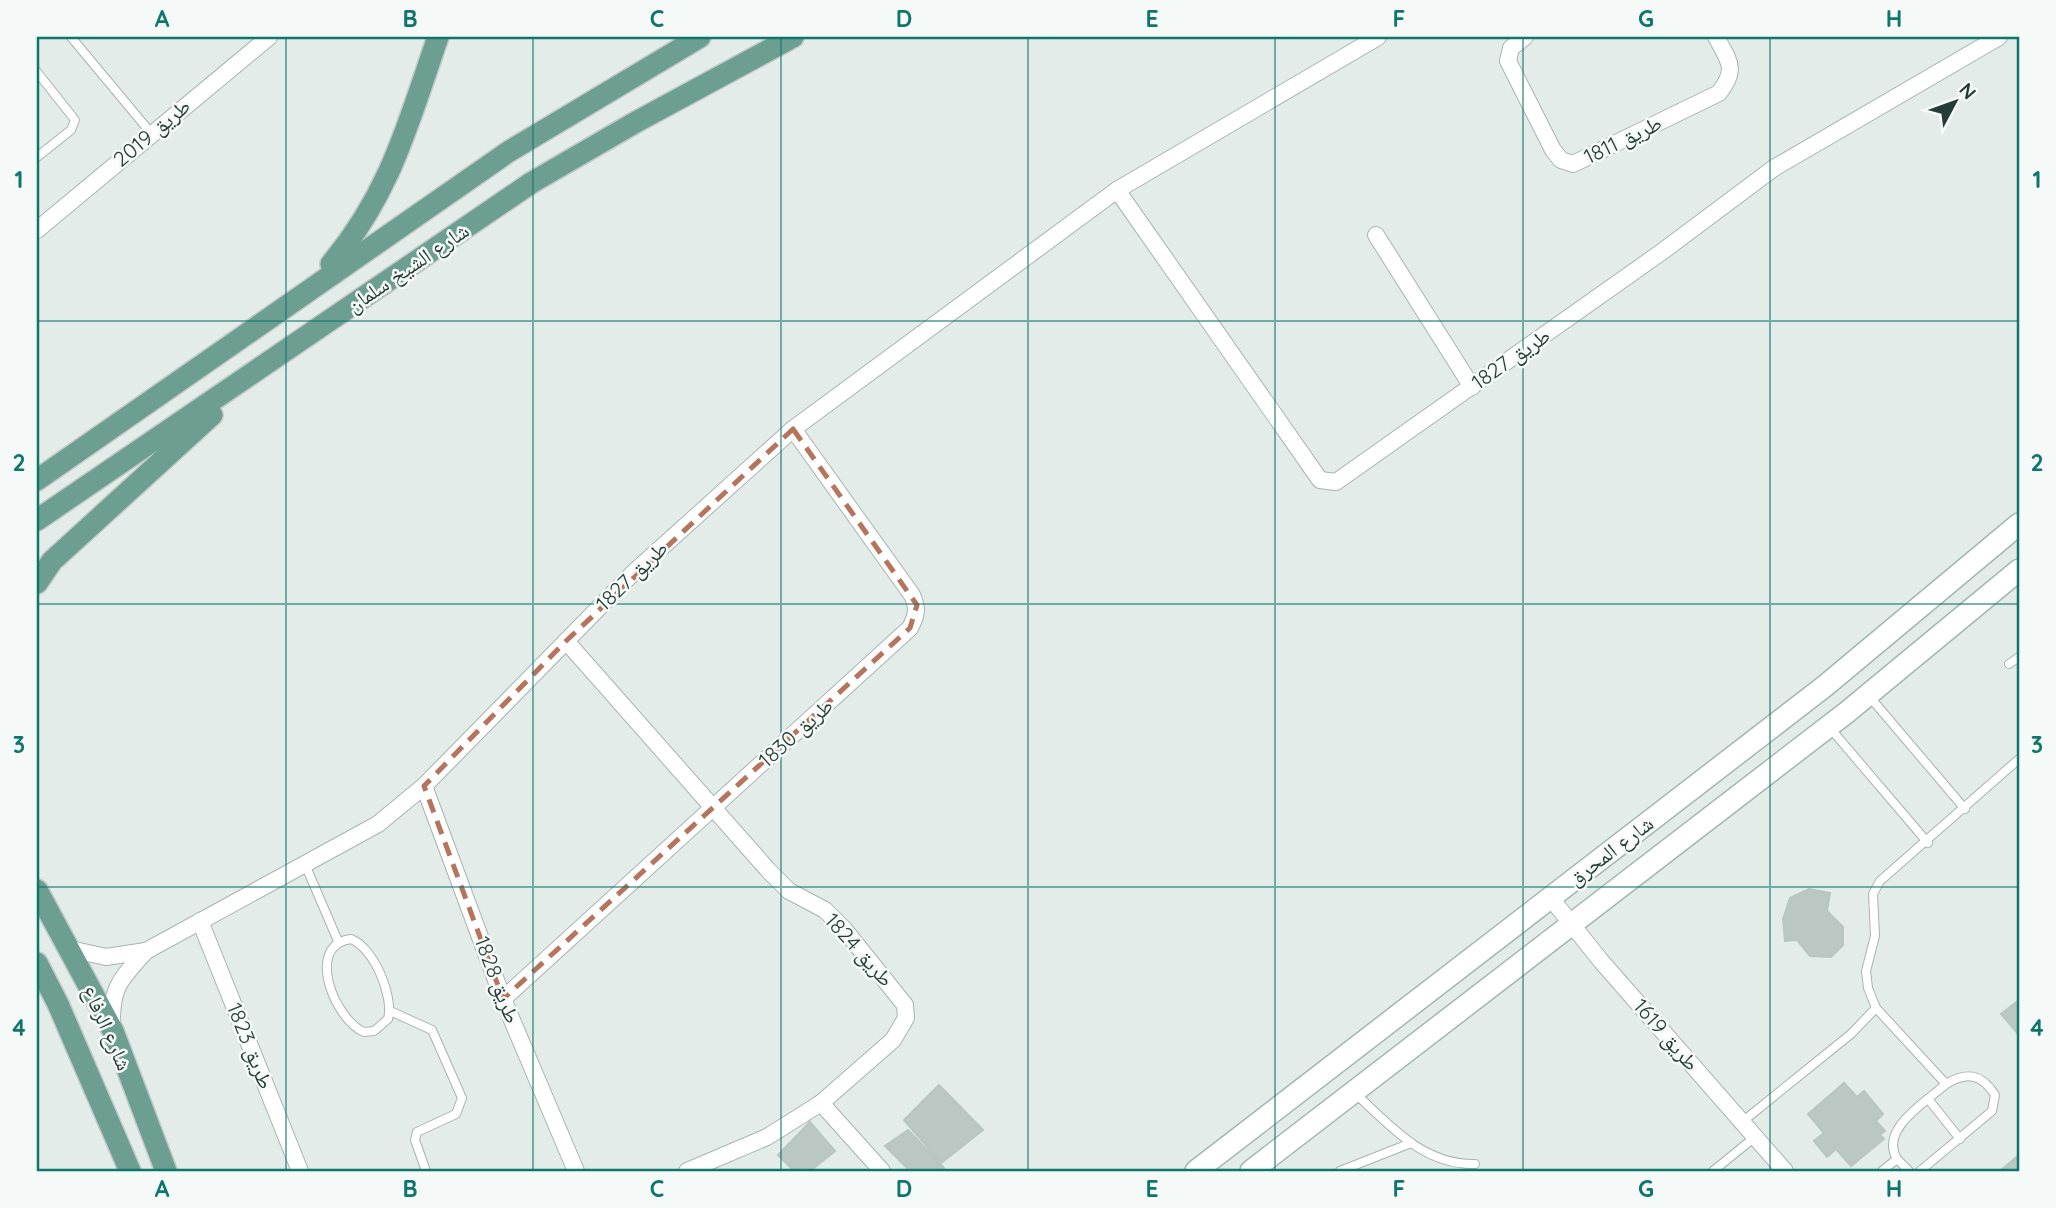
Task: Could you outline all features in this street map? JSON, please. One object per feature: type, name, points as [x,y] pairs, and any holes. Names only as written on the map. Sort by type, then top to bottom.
[{"type":"main road","points":[[314,285],[351,240],[378,199],[438,37]]},
{"type":"main road","name":"شارع الشيخ سلمان","points":[[37,480],[508,152],[700,37]]},
{"type":"main road","name":"شارع الشيخ سلمان","points":[[37,520],[531,183],[636,122],[793,37]]},
{"type":"main road","points":[[37,583],[52,561],[264,367]]},
{"type":"main road","points":[[37,474],[71,458]]},
{"type":"main road","name":"شارع المحرق","points":[[1196,1171],[1825,686],[2019,524]]},
{"type":"main road","name":"شارع المحرق","points":[[1251,1171],[1846,713],[2019,570]]},
{"type":"main road","points":[[1825,686],[1846,713]]},
{"type":"main road","name":"شارع الرفاع","points":[[37,890],[113,1031],[166,1171]]},
{"type":"main road","name":"شارع الرفاع","points":[[37,963],[58,1004],[130,1171]]},
{"type":"street","name":"طريق 2019","points":[[37,229],[269,37]]},
{"type":"street","name":"طريق 1827","points":[[70,949],[106,957],[145,951],[378,824],[424,786],[632,574],[793,429],[1117,190],[1378,37]]},
{"type":"street","name":"طريق 1811","points":[[1525,37],[1511,48],[1508,61],[1553,150],[1561,160],[1573,164],[1718,93],[1729,80],[1731,65],[1716,37]]},
{"type":"street","name":"طريق 1827","points":[[1117,190],[1320,480],[1327,483],[1348,477],[1774,168],[1999,37]]},
{"type":"street","points":[[1376,235],[1472,387]]},
{"type":"street","name":"طريق 1830","points":[[503,999],[910,628],[917,616],[917,605],[912,595],[793,429]]},
{"type":"street","points":[[566,641],[715,806]]},
{"type":"street","name":"طريق 1828","points":[[424,786],[503,999],[576,1171]]},
{"type":"street","name":"طريق 1824","points":[[687,1171],[712,1167],[767,1138],[821,1103],[893,1040],[906,1018],[905,1005],[844,929],[825,910],[789,891],[715,806]]},
{"type":"street","name":"طريق 1619","points":[[1550,897],[1784,1171]]},
{"type":"street","name":"طريق 1823","points":[[200,921],[300,1171]]},
{"type":"street","name":"طريق 1827","points":[[113,1031],[111,1001],[115,987],[145,951]]},
{"type":"street","points":[[821,1103],[882,1171]]},
{"type":"lane","points":[[71,37],[151,134]]},
{"type":"lane","points":[[37,72],[75,120],[71,130],[37,158]]},
{"type":"lane","points":[[2009,664],[2019,657]]},
{"type":"lane","points":[[1868,695],[1965,809]]},
{"type":"lane","points":[[1828,726],[1928,843]]},
{"type":"lane","points":[[1946,1084],[1876,1008],[1868,988],[1866,971],[1875,936],[1873,894],[1881,881],[1928,843],[2019,759]]},
{"type":"lane","points":[[304,862],[338,941]]},
{"type":"lane","points":[[351,939],[367,948],[390,1011],[388,1019],[374,1031],[364,1032],[347,1020],[326,970],[326,958],[338,941],[351,939]]},
{"type":"lane","points":[[1741,1122],[1851,1034],[1876,1008]]},
{"type":"lane","points":[[390,1011],[432,1030],[461,1098],[456,1114],[417,1132],[415,1140],[426,1171]]},
{"type":"lane","points":[[1909,1171],[1891,1149],[1892,1137],[1900,1125],[1958,1076],[1972,1074],[1987,1082],[1995,1095],[1992,1111],[1920,1171]]},
{"type":"lane","points":[[1354,1091],[1411,1143],[1446,1162],[1475,1164]]},
{"type":"lane","points":[[1928,1100],[1960,1139]]},
{"type":"lane","points":[[1713,1171],[1755,1137]]},
{"type":"lane","points":[[1340,1171],[1411,1143]]},
{"type":"lane","points":[[1882,1171],[1897,1159]]},
{"type":"highlighted area","points":[[793,429],[917,605],[910,628],[503,999],[424,786],[566,641]]},
{"type":"building","points":[[1809,889],[1830,893],[1827,911],[1843,927],[1843,945],[1831,957],[1810,956],[1797,940],[1785,941],[1783,919],[1790,898]]},
{"type":"building","points":[[2019,1000],[2019,1035],[2001,1014]]},
{"type":"building","points":[[1844,1083],[1857,1097],[1864,1091],[1883,1114],[1876,1121],[1885,1131],[1880,1135],[1884,1139],[1851,1166],[1836,1149],[1827,1157],[1814,1141],[1824,1133],[1808,1114]]},
{"type":"building","points":[[939,1085],[983,1130],[941,1163],[904,1120]]},
{"type":"building","points":[[810,1122],[835,1151],[810,1171],[794,1171],[778,1155]]},
{"type":"building","points":[[908,1130],[944,1168],[941,1171],[910,1171],[885,1146]]},
{"type":"building","points":[[2019,1155],[2019,1171],[2000,1171]]}]
